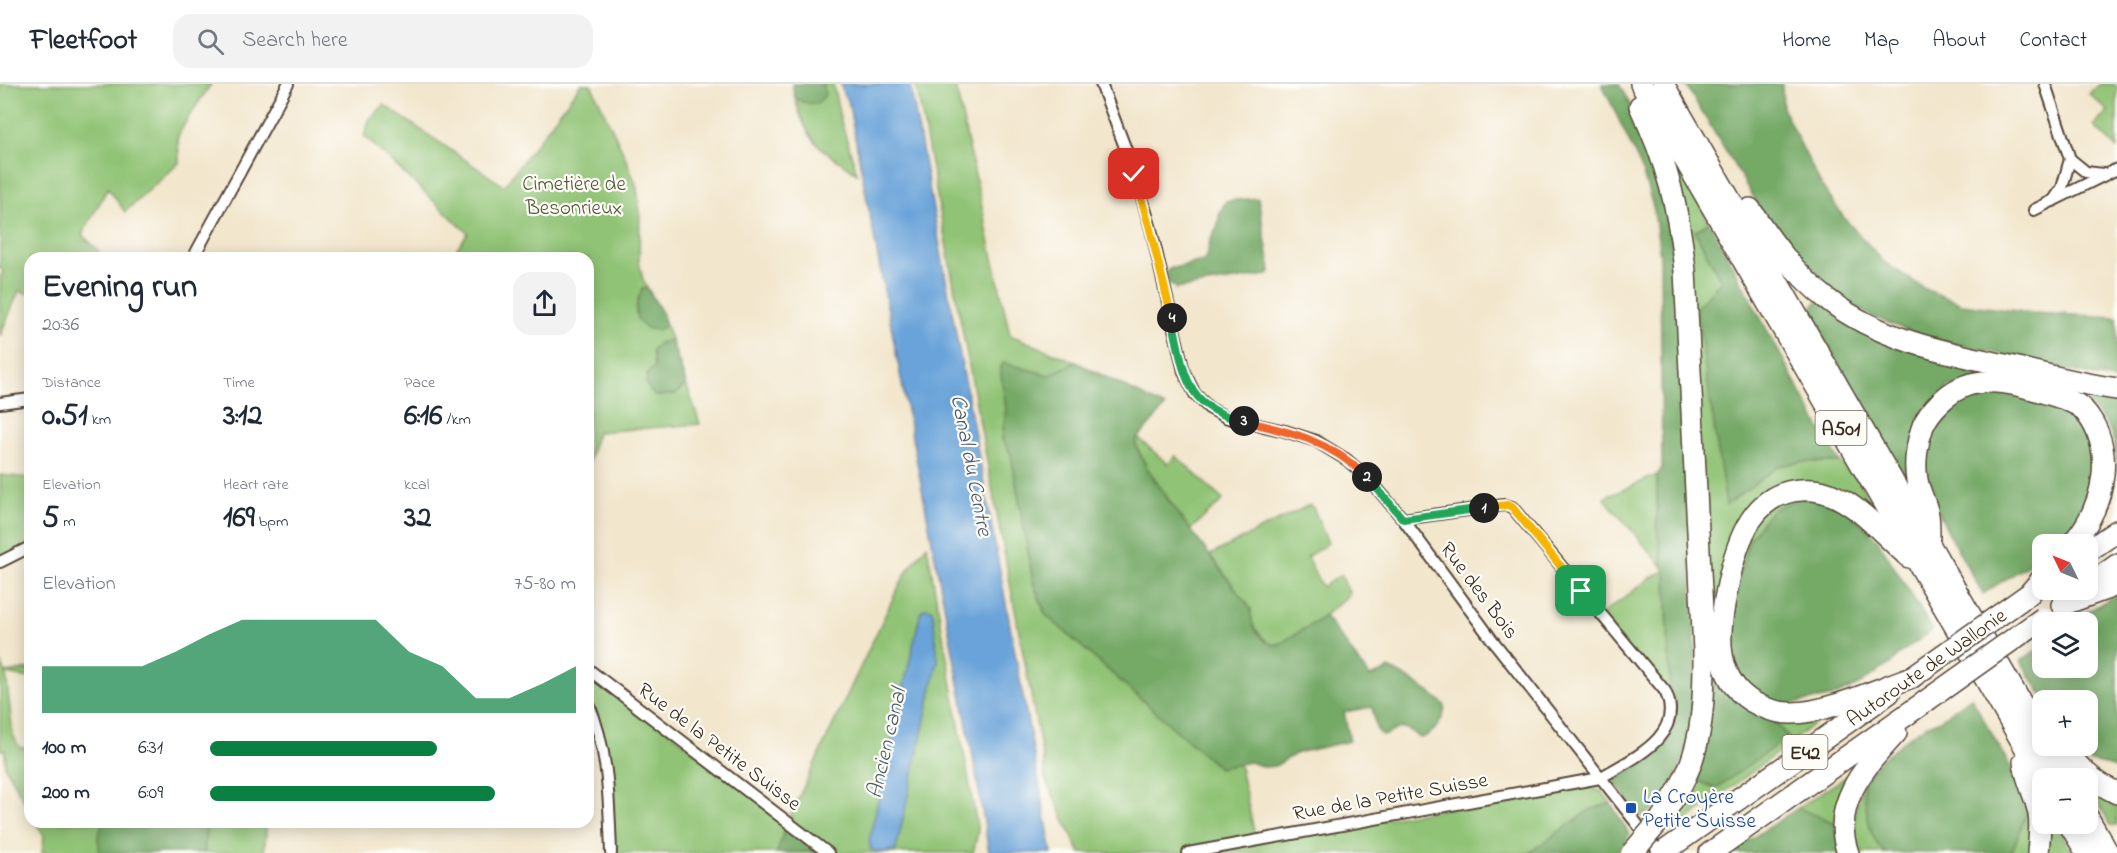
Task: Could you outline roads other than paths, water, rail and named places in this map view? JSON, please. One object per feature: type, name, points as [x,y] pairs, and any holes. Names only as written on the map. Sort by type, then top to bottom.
[{"type":"highway","points":[[1630,84],[1665,163],[1681,231],[1704,651],[1704,688],[1694,757],[1680,789],[1660,819],[1632,853]]},
{"type":"highway","name":"A501","points":[[1641,84],[2037,768]]},
{"type":"highway","name":"A501","points":[[1663,84],[1929,544],[2032,716]]},
{"type":"highway","points":[[1697,142],[1720,162],[1769,238],[1791,264],[1814,287],[1843,310],[1876,328],[1947,353],[2117,389]]},
{"type":"highway","points":[[1929,544],[1928,514],[1917,480],[1918,446],[1924,425],[1934,409],[1951,393],[1966,385],[1994,381],[2025,387],[2072,401],[2100,424],[2109,441],[2112,470],[2105,497],[2098,511],[2080,534]]},
{"type":"highway","points":[[1912,677],[1815,711],[1791,714],[1774,711],[1759,706],[1747,698],[1730,679],[1724,666],[1720,646],[1720,621],[1735,550],[1748,523],[1771,500],[1796,490],[1825,492],[1850,504],[1922,568]]},
{"type":"highway","points":[[2098,544],[2117,531]]},
{"type":"highway","points":[[2098,579],[2117,565]]},
{"type":"highway","points":[[2062,604],[2117,585]]},
{"type":"highway","name":"Autoroute de Wallonie","points":[[1667,849],[2032,592]]},
{"type":"highway","name":"Autoroute de Wallonie","points":[[1710,853],[2068,600]]},
{"type":"highway","points":[[1848,853],[1843,831],[1847,804],[1852,790],[1869,762],[1926,700]]},
{"type":"highway","points":[[2021,740],[2025,772],[2039,813],[2037,853]]},
{"type":"highway","points":[[2069,756],[2093,780],[2117,793]]},
{"type":"highway","points":[[2075,834],[2086,853]]},
{"type":"highway","points":[[2097,834],[2108,853]]},
{"type":"street","points":[[196,252],[288,84]]},
{"type":"street","name":"Rue des Bois","points":[[1101,84],[1134,171],[1184,372],[1195,394],[1209,408],[1228,418],[1304,436],[1331,450],[1359,469],[1403,519],[1600,778],[1667,849]]},
{"type":"street","points":[[2045,84],[2070,159],[2086,172],[2097,175],[2112,171]]},
{"type":"street","points":[[2053,201],[2062,188],[2070,159]]},
{"type":"street","points":[[2034,210],[2112,171]]},
{"type":"street","points":[[0,403],[24,400]]},
{"type":"street","points":[[1403,519],[1504,505],[1512,507],[1665,691],[1671,713],[1659,738],[1600,778]]},
{"type":"street","points":[[0,562],[24,550]]},
{"type":"street","name":"Rue de la Petite Suisse","points":[[594,674],[828,853]]},
{"type":"street","points":[[594,717],[600,732],[607,773],[611,853]]},
{"type":"street","name":"Rue de la Petite Suisse","points":[[1188,853],[1600,778]]},
{"type":"water","name":"Canal du Centre","points":[[841,84],[910,84],[1052,853],[989,853],[976,773],[848,100],[843,94]]},
{"type":"water","points":[[926,608],[931,609],[933,613],[938,660],[896,850],[874,851],[871,850],[869,841],[921,611]]},
{"type":"place","name":"La Croyère Petite Suisse","points":[[1631,808]]},
{"type":"park label","name":"Cimetière de Besonrieux","points":[[574,195]]},
{"type":"water label","name":"Ancien canal","points":[[885,743]]}]
